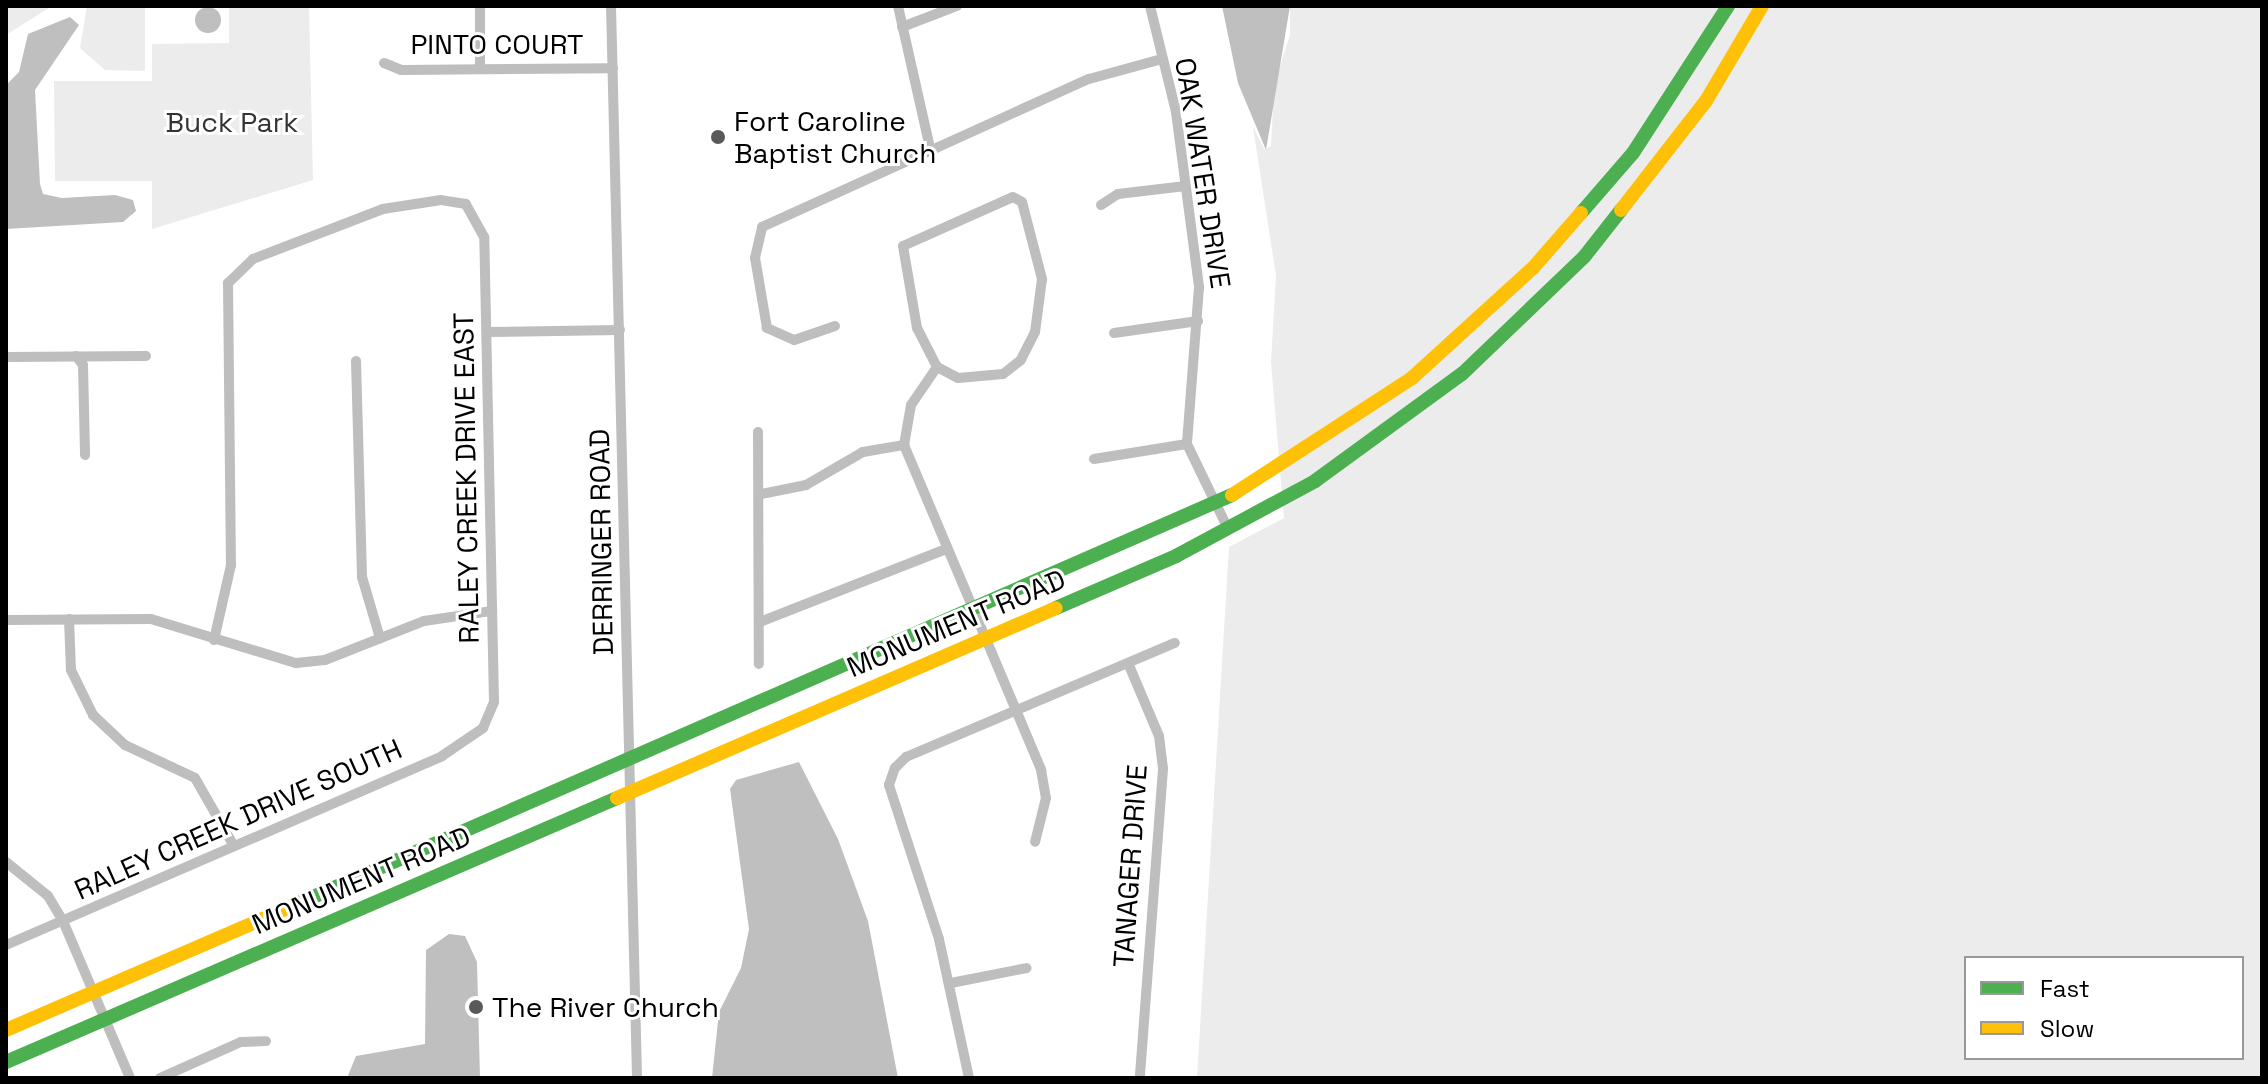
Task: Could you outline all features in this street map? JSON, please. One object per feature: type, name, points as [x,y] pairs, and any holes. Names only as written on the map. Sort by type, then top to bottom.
[{"type":"main road","name":"MONUMENT ROAD","points":[[6,1030],[975,611],[1214,504],[1379,402],[1533,268],[1633,153],[1728,6]]},
{"type":"main road","name":"MONUMENT ROAD","points":[[6,1062],[987,638],[1228,529],[1387,432],[1519,323],[1656,170],[1762,6]]},
{"type":"street","points":[[480,6],[480,69]]},
{"type":"street","name":"DERRINGER ROAD","points":[[611,6],[637,1078]]},
{"type":"street","points":[[898,6],[930,148]]},
{"type":"street","points":[[902,27],[957,6]]},
{"type":"street","name":"OAK WATER DRIVE","points":[[1150,6],[1186,186],[1198,321],[1187,444],[1228,529]]},
{"type":"street","points":[[835,326],[794,340],[767,328],[755,258],[762,227],[930,148],[1089,79],[1162,59]]},
{"type":"street","name":"PINTO COURT","points":[[384,63],[401,70],[613,68]]},
{"type":"street","points":[[1101,205],[1118,194],[1186,186]]},
{"type":"street","points":[[1013,197],[1022,202],[1042,279],[1035,332],[1013,367],[966,379],[937,367],[910,309],[903,246],[1013,197]]},
{"type":"street","name":"RALEY CREEK DRIVE EAST","points":[[214,640],[231,565],[228,283],[253,259],[402,203],[460,202],[482,226],[487,332],[494,702],[483,728]]},
{"type":"street","points":[[1114,333],[1198,321]]},
{"type":"street","points":[[487,332],[620,330]]},
{"type":"street","points":[[76,356],[83,365],[85,455]]},
{"type":"street","points":[[6,357],[146,356]]},
{"type":"street","points":[[356,361],[362,577],[380,638]]},
{"type":"street","points":[[937,367],[911,405],[904,445],[1045,783],[1035,842]]},
{"type":"street","points":[[758,432],[761,494],[759,664]]},
{"type":"street","points":[[1094,459],[1187,444]]},
{"type":"street","points":[[761,494],[806,485],[863,452],[904,445]]},
{"type":"street","points":[[760,622],[946,549]]},
{"type":"street","points":[[6,620],[151,619],[296,663],[380,638],[424,621],[492,611]]},
{"type":"street","points":[[69,619],[71,670],[93,715],[125,745],[195,778],[234,846]]},
{"type":"street","points":[[969,1078],[951,983],[889,785],[895,768],[1016,711],[1175,643]]},
{"type":"street","name":"TANAGER DRIVE","points":[[1128,663],[1159,736],[1163,769],[1140,1078]]},
{"type":"street","name":"RALEY CREEK DRIVE SOUTH","points":[[6,945],[442,756],[483,728]]},
{"type":"street","points":[[6,862],[48,896],[63,921],[130,1078]]},
{"type":"street","points":[[951,983],[1027,968]]},
{"type":"street","points":[[160,1078],[241,1042],[266,1041]]},
{"type":"green space","points":[[6,6],[52,6],[6,35]]},
{"type":"green space","points":[[87,6],[145,6],[145,71],[105,70],[80,48]]},
{"type":"green space","name":"Buck Park","points":[[229,6],[309,6],[313,180],[152,229],[152,181],[55,181],[54,81],[152,81],[152,44],[229,43]]},
{"type":"green space","points":[[1290,6],[2262,6],[2262,1078],[1197,1078],[1229,547],[1284,518],[1271,362],[1276,276],[1253,127],[1265,150],[1271,146],[1274,85],[1290,35]]},
{"type":"shaded area","points":[[1222,6],[1290,6],[1266,150],[1238,83]]},
{"type":"shaded area","points":[[208,7],[217,11],[221,20],[217,29],[208,33],[199,29],[195,20],[199,11]]},
{"type":"shaded area","points":[[70,17],[79,25],[35,90],[43,194],[62,198],[115,195],[133,200],[136,211],[123,222],[6,229],[6,85],[19,72],[28,34]]},
{"type":"shaded area","points":[[799,762],[838,839],[868,921],[898,1078],[712,1078],[719,1012],[741,968],[749,929],[730,789],[736,780]]},
{"type":"shaded area","points":[[449,934],[465,936],[477,962],[480,1078],[347,1078],[356,1056],[425,1044],[426,950]]},
{"type":"traffic: fast","points":[[1581,213],[1633,153],[1728,6]]},
{"type":"traffic: fast","points":[[1056,608],[1176,556],[1315,481],[1462,374],[1584,257],[1621,210]]},
{"type":"traffic: fast","points":[[297,904],[1232,495]]},
{"type":"traffic: fast","points":[[6,1062],[617,798]]},
{"type":"traffic: slow","points":[[1621,210],[1706,101],[1762,6]]},
{"type":"traffic: slow","points":[[1232,495],[1412,378],[1533,268],[1581,213]]},
{"type":"traffic: slow","points":[[617,798],[1056,608]]},
{"type":"traffic: slow","points":[[6,1030],[297,904]]},
{"type":"place","name":"Fort Caroline Baptist Church","points":[[718,137]]},
{"type":"place","name":"The River Church","points":[[476,1007]]}]
